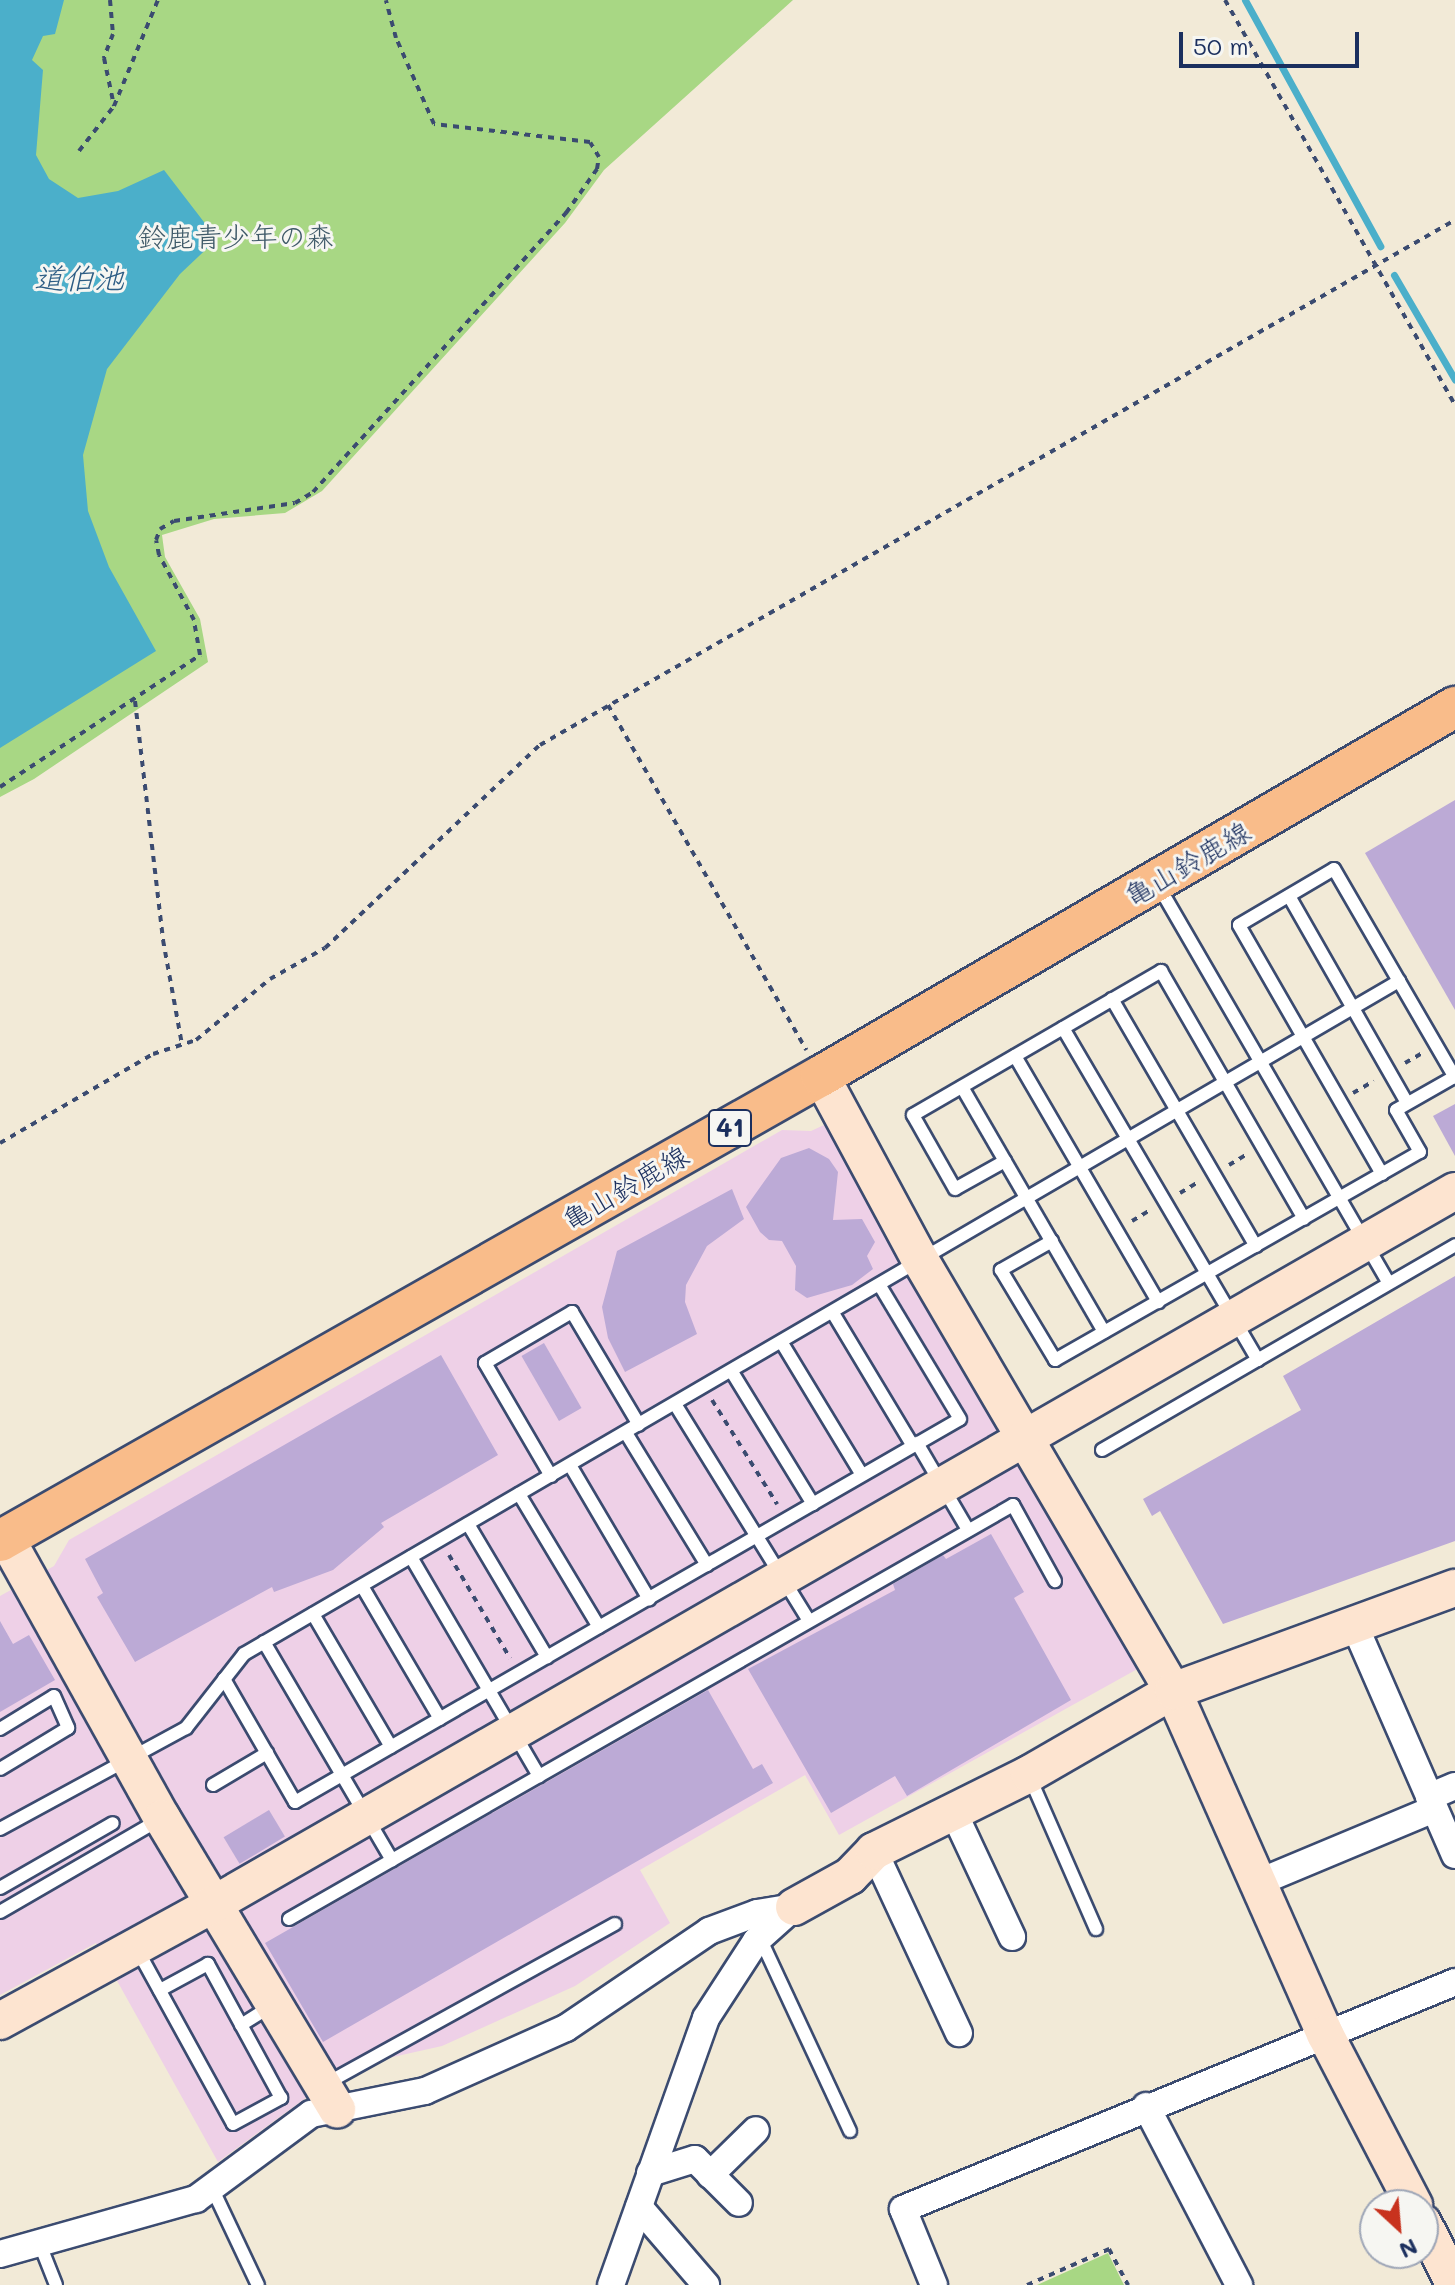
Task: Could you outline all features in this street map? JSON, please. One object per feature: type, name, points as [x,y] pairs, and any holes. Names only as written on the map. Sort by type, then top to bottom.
[{"type":"main road","name":"亀山鈴鹿線","points":[[3,1540],[821,1076],[1455,707]]},
{"type":"street","points":[[821,1076],[918,1256],[1173,1691],[1325,2034],[1406,2189]]},
{"type":"street","points":[[0,2021],[128,1944],[214,1904],[367,1817],[1455,1191]]},
{"type":"street","points":[[3,1540],[126,1757],[330,2097]]},
{"type":"street","points":[[611,2285],[706,2018],[760,1937],[794,1907],[850,1876],[874,1851],[1029,1774],[1173,1691],[1455,1588]]},
{"type":"street","points":[[1354,1624],[1455,1855]]},
{"type":"street","points":[[1257,1883],[1432,1803],[1455,1786]]},
{"type":"street","points":[[954,1813],[1012,1937]]},
{"type":"street","points":[[874,1851],[959,2033]]},
{"type":"street","points":[[0,2254],[196,2199],[213,2190],[330,2097],[425,2091],[566,2028],[709,1931],[757,1913],[794,1907]]},
{"type":"street","points":[[934,2285],[903,2209],[1146,2106],[1455,1982]]},
{"type":"street","points":[[1146,2106],[1239,2285]]},
{"type":"street","points":[[710,2175],[756,2130]]},
{"type":"street","points":[[650,2173],[695,2159],[739,2203]]},
{"type":"street","points":[[639,2207],[706,2285]]},
{"type":"street","points":[[1439,2254],[1455,2285]]},
{"type":"lane","points":[[1052,1241],[1001,1270],[1055,1360],[1304,1219],[1338,1198],[1382,1174],[1420,1152],[1396,1110],[1455,1078],[1334,869],[1239,925],[1382,1174]]},
{"type":"lane","points":[[1156,881],[1389,1283]]},
{"type":"lane","points":[[1289,896],[1407,1103]]},
{"type":"lane","points":[[1005,1161],[955,1189],[913,1115],[1161,971],[1304,1219]]},
{"type":"lane","points":[[0,1829],[126,1757],[186,1728],[244,1654],[880,1286],[918,1256],[1399,981]]},
{"type":"lane","points":[[1112,999],[1256,1246]]},
{"type":"lane","points":[[1063,1028],[1258,1360]]},
{"type":"lane","points":[[1015,1056],[1158,1302]]},
{"type":"lane","points":[[962,1087],[1104,1332]]},
{"type":"lane","points":[[1102,1450],[1455,1245]]},
{"type":"lane","points":[[224,1679],[295,1802],[960,1419],[880,1286]]},
{"type":"lane","points":[[551,1476],[485,1363],[572,1312],[639,1425]]},
{"type":"lane","points":[[833,1313],[968,1530]]},
{"type":"lane","points":[[782,1343],[862,1475]]},
{"type":"lane","points":[[732,1372],[813,1504]]},
{"type":"lane","points":[[675,1404],[809,1621]]},
{"type":"lane","points":[[626,1433],[707,1565]]},
{"type":"lane","points":[[570,1465],[649,1599]]},
{"type":"lane","points":[[519,1494],[599,1627]]},
{"type":"lane","points":[[289,1919],[1013,1505],[1055,1581]]},
{"type":"lane","points":[[468,1524],[547,1657]]},
{"type":"lane","points":[[411,1557],[539,1776]]},
{"type":"lane","points":[[362,1586],[440,1719]]},
{"type":"lane","points":[[313,1614],[391,1747]]},
{"type":"lane","points":[[264,1642],[392,1860]]},
{"type":"lane","points":[[0,1729],[54,1696],[68,1728],[0,1769]]},
{"type":"lane","points":[[213,1785],[267,1753]]},
{"type":"lane","points":[[1029,1774],[1096,1929]]},
{"type":"lane","points":[[0,1912],[162,1818]]},
{"type":"lane","points":[[0,1888],[113,1823]]},
{"type":"lane","points":[[330,2097],[615,1924]]},
{"type":"lane","points":[[760,1937],[850,2131]]},
{"type":"lane","points":[[128,1944],[160,1990],[233,2124],[281,2098],[208,1964],[160,1990]]},
{"type":"lane","points":[[241,2025],[274,2004]]},
{"type":"lane","points":[[213,2190],[258,2285]]},
{"type":"lane","points":[[39,2242],[56,2285]]},
{"type":"path","points":[[110,0],[113,34],[104,58],[114,106]]},
{"type":"path","points":[[79,151],[114,106],[158,0]]},
{"type":"path","points":[[0,787],[135,701],[200,655],[194,620],[159,555],[156,540],[160,529],[174,521],[295,503],[313,492],[566,213],[597,169],[599,157],[590,142],[434,124],[396,38],[386,0]]},
{"type":"path","points":[[1225,0],[1455,405]]},
{"type":"path","points":[[0,1143],[153,1054],[196,1040],[270,979],[325,948],[513,766],[608,705],[1455,220]]},
{"type":"path","points":[[135,701],[163,940],[182,1045]]},
{"type":"path","points":[[608,705],[821,1076]]},
{"type":"path","points":[[704,1388],[786,1520]]},
{"type":"path","points":[[440,1540],[519,1673]]},
{"type":"path","points":[[1027,2285],[1109,2249],[1128,2285]]},
{"type":"shaded area","points":[[824,1125],[1141,1667],[839,1835],[805,1775],[640,1870],[670,1923],[575,1986],[442,2046],[348,2067],[218,2162],[96,1943],[0,1995],[0,1596],[54,1566],[69,1540],[782,1130],[811,1131]]},
{"type":"green space","name":"鈴鹿青少年の森","points":[[0,0],[793,0],[604,170],[565,223],[322,491],[285,513],[214,519],[162,535],[165,557],[200,619],[208,662],[34,779],[0,797]]},
{"type":"green space","points":[[1108,2253],[1124,2285],[1037,2285]]},
{"type":"water","name":"道伯池","points":[[0,0],[64,0],[55,34],[43,36],[32,60],[43,70],[36,155],[49,179],[78,198],[118,191],[164,170],[217,239],[180,274],[107,369],[83,455],[88,511],[109,567],[156,651],[0,748]]},
{"type":"building","points":[[1455,800],[1455,1010],[1365,853]]},
{"type":"building","points":[[1455,1104],[1455,1156],[1433,1116]]},
{"type":"building","points":[[809,1148],[829,1159],[838,1172],[833,1220],[862,1219],[875,1242],[867,1256],[873,1269],[852,1285],[807,1298],[795,1290],[796,1266],[782,1241],[769,1240],[760,1232],[746,1207],[781,1158]]},
{"type":"building","points":[[732,1189],[744,1219],[707,1246],[686,1285],[685,1302],[697,1334],[625,1372],[608,1338],[602,1307],[617,1251]]},
{"type":"building","points":[[1455,1276],[1455,1541],[1223,1624],[1160,1511],[1152,1516],[1143,1499],[1301,1410],[1283,1376]]},
{"type":"building","points":[[544,1343],[582,1408],[559,1421],[521,1356]]},
{"type":"building","points":[[441,1355],[498,1455],[381,1523],[384,1527],[333,1570],[274,1592],[272,1587],[135,1662],[97,1597],[103,1593],[85,1559]]},
{"type":"building","points":[[991,1534],[1024,1592],[1014,1598],[1071,1700],[907,1796],[895,1776],[831,1813],[748,1669],[895,1590],[893,1584],[943,1555],[946,1559]]},
{"type":"building","points":[[0,1621],[13,1644],[29,1635],[55,1680],[0,1712]]},
{"type":"building","points":[[708,1690],[753,1769],[762,1764],[773,1783],[323,2042],[265,1943]]},
{"type":"building","points":[[269,1810],[285,1837],[240,1864],[224,1837]]},
{"type":"waterway","points":[[1245,0],[1380,246]]},
{"type":"waterway","points":[[1394,275],[1455,380]]}]
